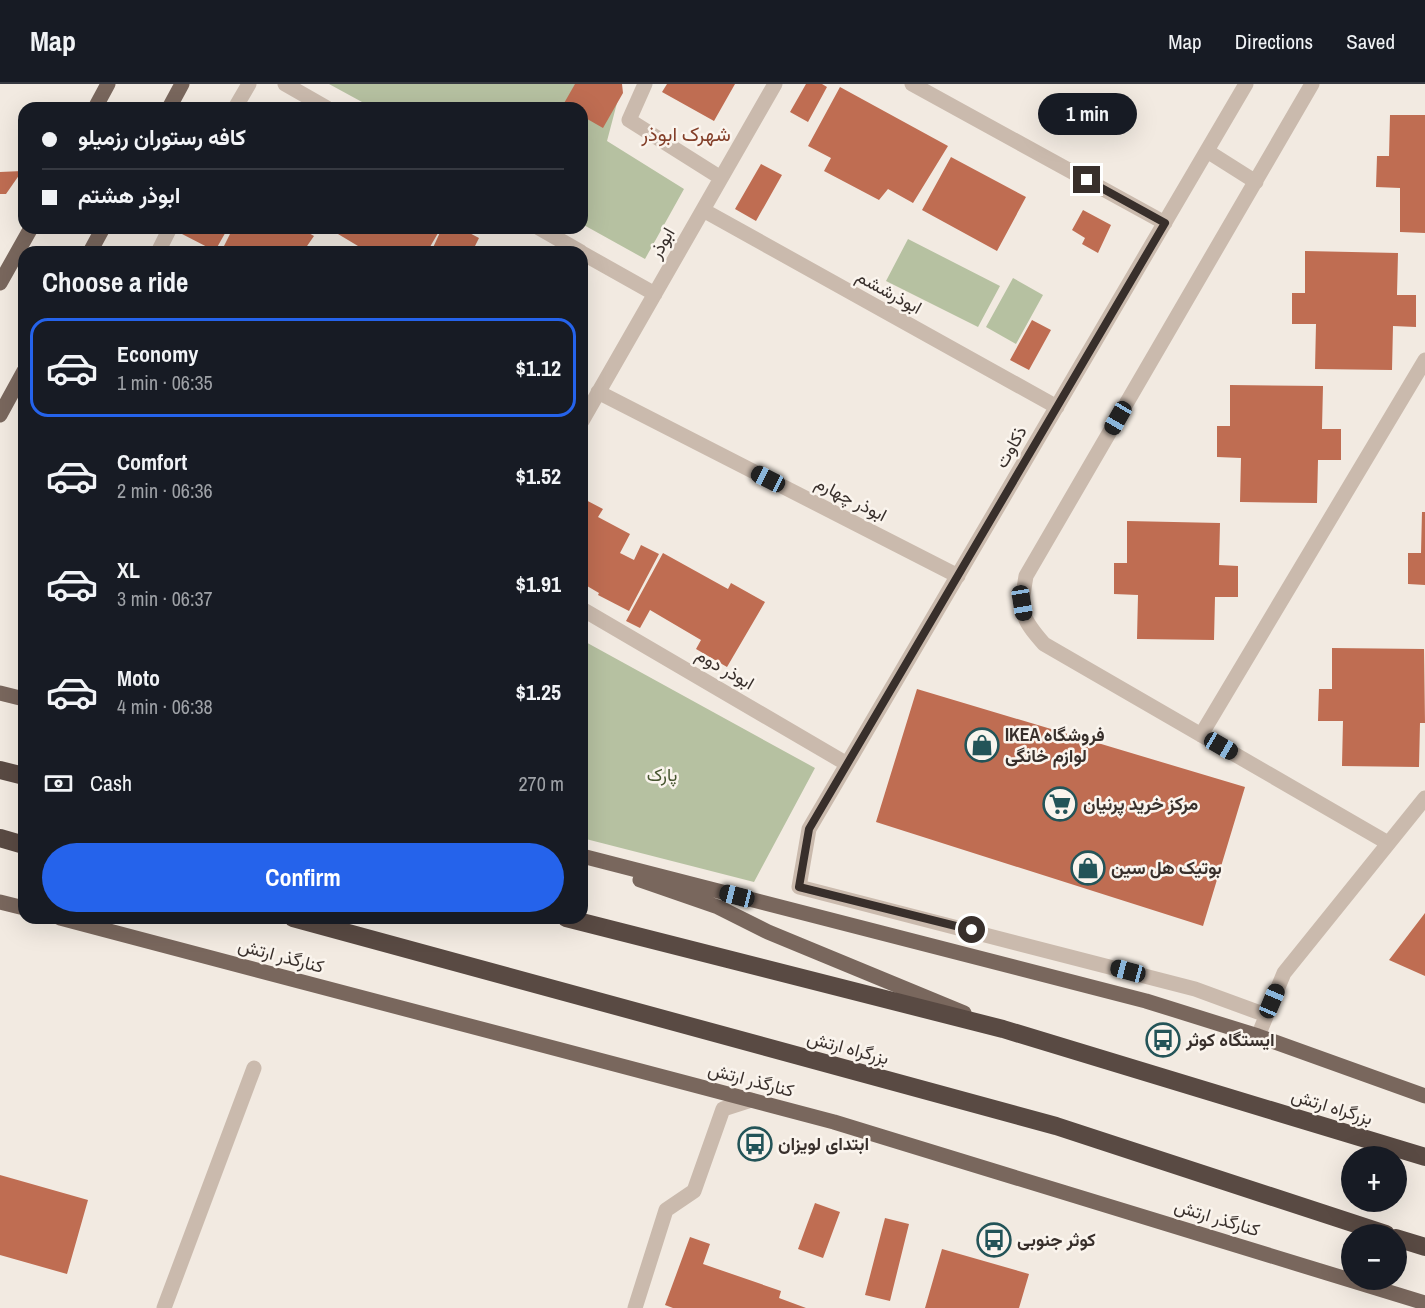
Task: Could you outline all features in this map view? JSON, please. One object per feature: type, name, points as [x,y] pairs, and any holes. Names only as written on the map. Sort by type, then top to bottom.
[{"type":"highway","points":[[0,770],[18,774]]},
{"type":"highway","points":[[0,838],[18,842]]},
{"type":"highway","name":"بزرگراه ارتش","points":[[315,924],[1056,1126],[1355,1224]]},
{"type":"highway","name":"بزرگراه ارتش","points":[[588,924],[1003,1029],[1425,1157]]},
{"type":"highway","points":[[1407,1241],[1425,1247]]},
{"type":"main road","points":[[98,102],[108,84]]},
{"type":"main road","points":[[172,102],[182,84]]},
{"type":"main road","points":[[0,283],[18,251]]},
{"type":"main road","points":[[0,415],[18,382]]},
{"type":"main road","points":[[0,693],[18,698]]},
{"type":"main road","points":[[588,859],[1034,970],[1258,1036],[1425,1096]]},
{"type":"main road","points":[[588,860],[717,907],[768,932],[1003,1029]]},
{"type":"main road","points":[[0,902],[18,906]]},
{"type":"main road","name":"کنارگذر ارتش","points":[[83,924],[834,1122],[1425,1303]]},
{"type":"street","points":[[238,102],[249,84]]},
{"type":"street","points":[[285,84],[316,102]]},
{"type":"street","points":[[645,84],[629,120],[721,178]]},
{"type":"street","name":"ابوذر","points":[[588,410],[775,84]]},
{"type":"street","points":[[912,84],[1165,223]]},
{"type":"street","name":"ذکاوت","points":[[1246,84],[809,829],[799,887],[1195,989],[1266,1015]]},
{"type":"street","points":[[1312,84],[1026,576],[1022,603],[1025,623],[1044,644],[1388,843]]},
{"type":"street","points":[[1207,151],[1256,182]]},
{"type":"street","name":"ابوذرششم","points":[[703,210],[1057,407]]},
{"type":"street","points":[[550,234],[570,246]]},
{"type":"street","points":[[588,256],[655,294]]},
{"type":"street","points":[[1201,735],[1425,360]]},
{"type":"street","name":"ابوذر چهارم","points":[[598,392],[958,576]]},
{"type":"street","name":"ابوذر دوم","points":[[588,612],[848,764]]},
{"type":"street","points":[[1258,1036],[1284,972],[1425,798]]},
{"type":"street","points":[[165,1308],[254,1068]]},
{"type":"street","points":[[635,1308],[666,1210],[694,1191],[723,1109],[751,1100]]},
{"type":"green space","points":[[329,84],[622,84],[607,141],[684,189],[645,259],[588,227],[588,102],[362,102]]},
{"type":"green space","points":[[908,239],[1000,286],[978,327],[886,281]]},
{"type":"green space","points":[[1013,278],[1043,295],[1016,344],[986,327]]},
{"type":"green space","name":"پارک","points":[[588,643],[815,768],[754,882],[588,840]]},
{"type":"building","points":[[575,84],[622,84],[623,93],[603,128],[588,119],[588,102],[565,102]]},
{"type":"building","points":[[667,84],[735,84],[714,121],[662,92]]},
{"type":"building","points":[[806,84],[822,84],[827,87],[808,122],[790,112]]},
{"type":"building","points":[[840,87],[948,146],[913,203],[888,189],[879,200],[824,171],[831,158],[808,146]]},
{"type":"building","points":[[1390,115],[1425,115],[1425,233],[1400,232],[1400,188],[1376,187],[1377,156],[1389,156]]},
{"type":"building","points":[[951,157],[1026,197],[997,251],[922,210]]},
{"type":"building","points":[[761,164],[782,175],[756,221],[735,209]]},
{"type":"building","points":[[18,171],[18,177],[6,194],[0,194],[0,172]]},
{"type":"building","points":[[1083,210],[1111,225],[1098,253],[1082,244],[1085,238],[1072,230]]},
{"type":"building","points":[[182,234],[225,234],[218,246],[205,246]]},
{"type":"building","points":[[230,234],[310,234],[314,236],[307,246],[224,246]]},
{"type":"building","points":[[338,234],[438,234],[430,246],[358,246]]},
{"type":"building","points":[[439,234],[471,234],[479,238],[475,246],[434,246]]},
{"type":"building","points":[[1305,251],[1398,253],[1397,295],[1416,295],[1416,327],[1393,326],[1392,370],[1315,369],[1316,324],[1292,324],[1292,293],[1305,293]]},
{"type":"building","points":[[1032,320],[1051,330],[1029,370],[1010,360]]},
{"type":"building","points":[[1230,385],[1323,386],[1322,429],[1341,429],[1341,460],[1318,460],[1317,503],[1240,502],[1241,458],[1217,457],[1217,426],[1230,426]]},
{"type":"building","points":[[588,501],[603,509],[598,517],[630,534],[620,553],[634,560],[641,545],[659,554],[629,611],[598,595],[599,593],[588,587]]},
{"type":"building","points":[[1422,512],[1425,512],[1425,585],[1408,584],[1408,553],[1421,553]]},
{"type":"building","points":[[1127,521],[1220,523],[1219,565],[1238,566],[1238,597],[1215,597],[1214,640],[1137,639],[1138,595],[1114,594],[1114,563],[1127,563]]},
{"type":"building","points":[[663,553],[728,589],[731,583],[765,602],[727,667],[696,649],[701,640],[650,610],[640,628],[626,621]]},
{"type":"building","points":[[1332,648],[1424,649],[1425,723],[1420,723],[1419,767],[1342,766],[1343,721],[1318,721],[1319,689],[1332,689]]},
{"type":"building","name":"مرکز خرید پرنیان","points":[[917,689],[1245,787],[1203,926],[876,822]]},
{"type":"building","points":[[1425,913],[1425,976],[1389,960]]},
{"type":"building","points":[[0,1175],[88,1200],[67,1274],[0,1255]]},
{"type":"building","points":[[815,1203],[840,1212],[823,1258],[798,1249]]},
{"type":"building","points":[[885,1218],[909,1224],[890,1301],[865,1295]]},
{"type":"building","points":[[690,1237],[710,1244],[703,1264],[781,1291],[779,1298],[806,1308],[673,1308],[665,1305]]},
{"type":"building","points":[[942,1249],[1029,1274],[1019,1308],[925,1308]]},
{"type":"place","name":"IKEA فروشگاه لوازم خانگی","points":[[982,745]]},
{"type":"place","name":"مرکز خرید پرنیان","points":[[1060,804]]},
{"type":"place","name":"بوتیک هل سین","points":[[1088,868]]},
{"type":"place","name":"ایستگاه کوثر","points":[[1163,1040]]},
{"type":"place","name":"ابتدای لویزان","points":[[755,1144]]},
{"type":"place","name":"کوثر جنوبی","points":[[994,1240]]},
{"type":"district","name":"شهرک ابوذر","points":[[686,134]]},
{"type":"route","points":[[972,930],[799,887],[809,829],[1165,223],[1087,180]]}]
